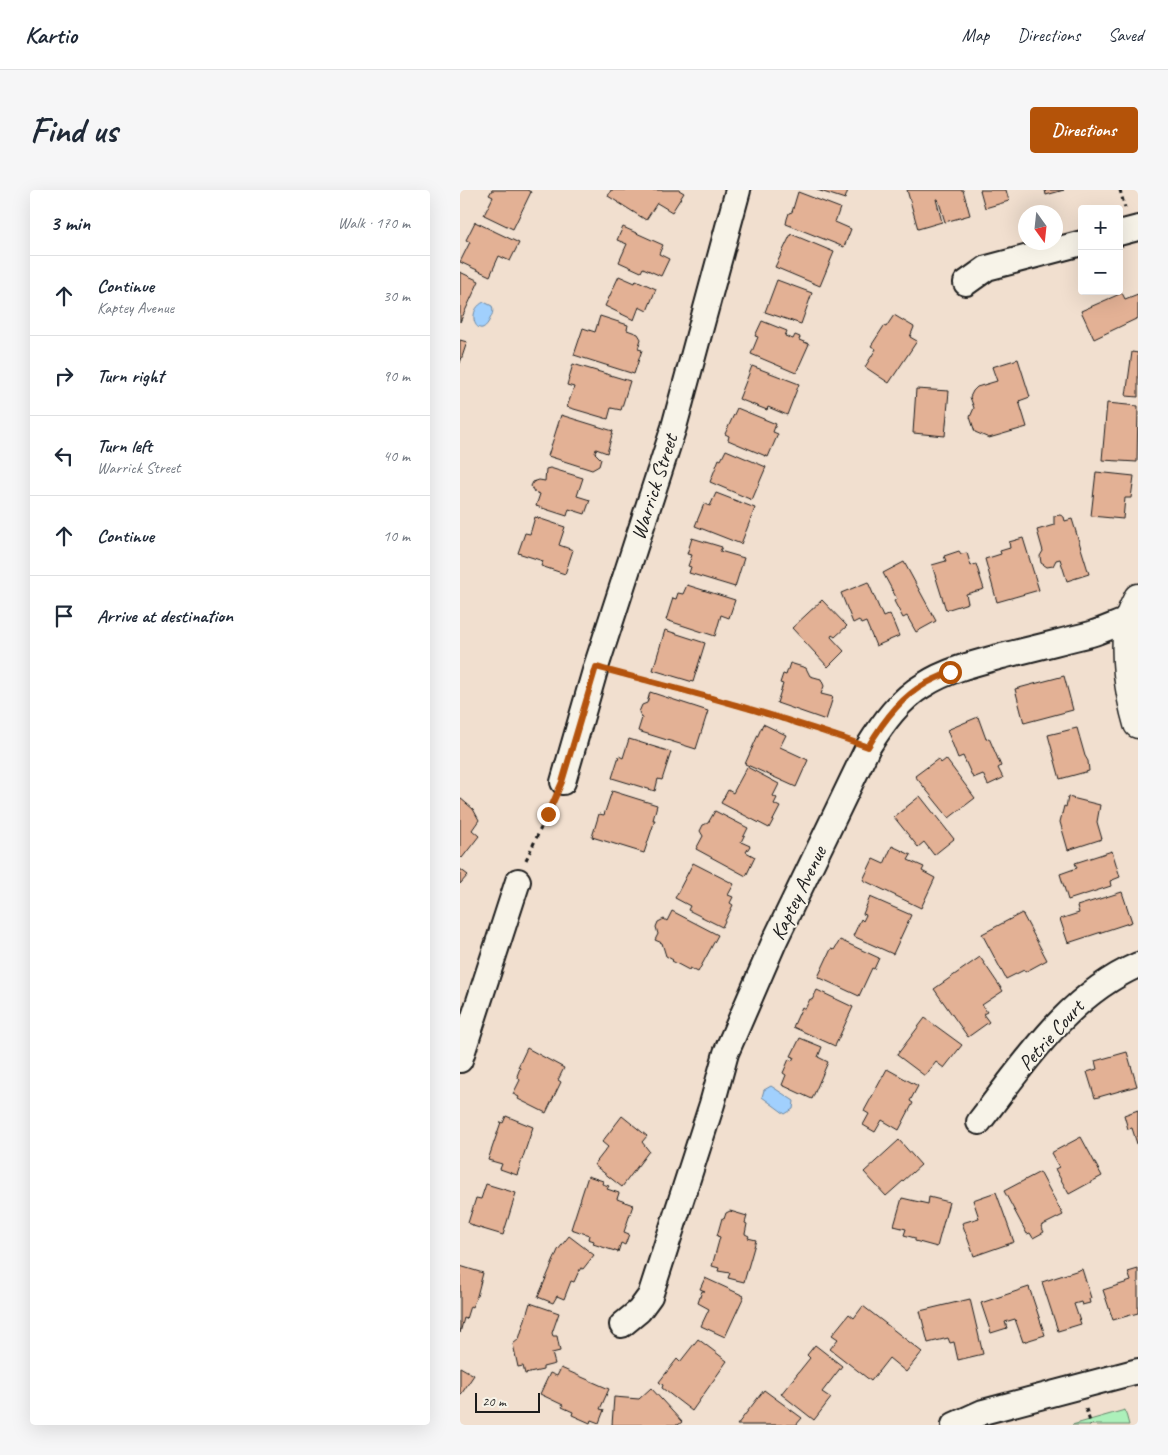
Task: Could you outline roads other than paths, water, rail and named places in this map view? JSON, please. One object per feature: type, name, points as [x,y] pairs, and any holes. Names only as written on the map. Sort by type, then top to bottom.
[{"type":"street","name":"Warrick Street","points":[[562,782],[596,667],[674,427],[738,190]]},
{"type":"street","points":[[1123,232],[1138,228]]},
{"type":"street","points":[[966,283],[987,268],[1078,244]]},
{"type":"street","points":[[1135,612],[1128,677],[1138,724]]},
{"type":"street","name":"Kaptey Avenue","points":[[622,1325],[639,1311],[650,1296],[712,1104],[726,1053],[771,949],[868,747],[878,731],[896,709],[924,684],[950,672],[983,662],[1094,633],[1135,612]]},
{"type":"street","points":[[460,1060],[518,881]]},
{"type":"street","name":"Petrie Court","points":[[979,1122],[1044,1038],[1074,1006],[1094,990],[1138,965]]},
{"type":"street","points":[[954,1425],[983,1412],[1138,1371]]},
{"type":"water","points":[[484,302],[492,306],[493,312],[485,327],[481,328],[477,327],[474,318],[478,306]]},
{"type":"water","points":[[771,1086],[794,1101],[793,1109],[785,1114],[762,1097],[764,1090]]}]
